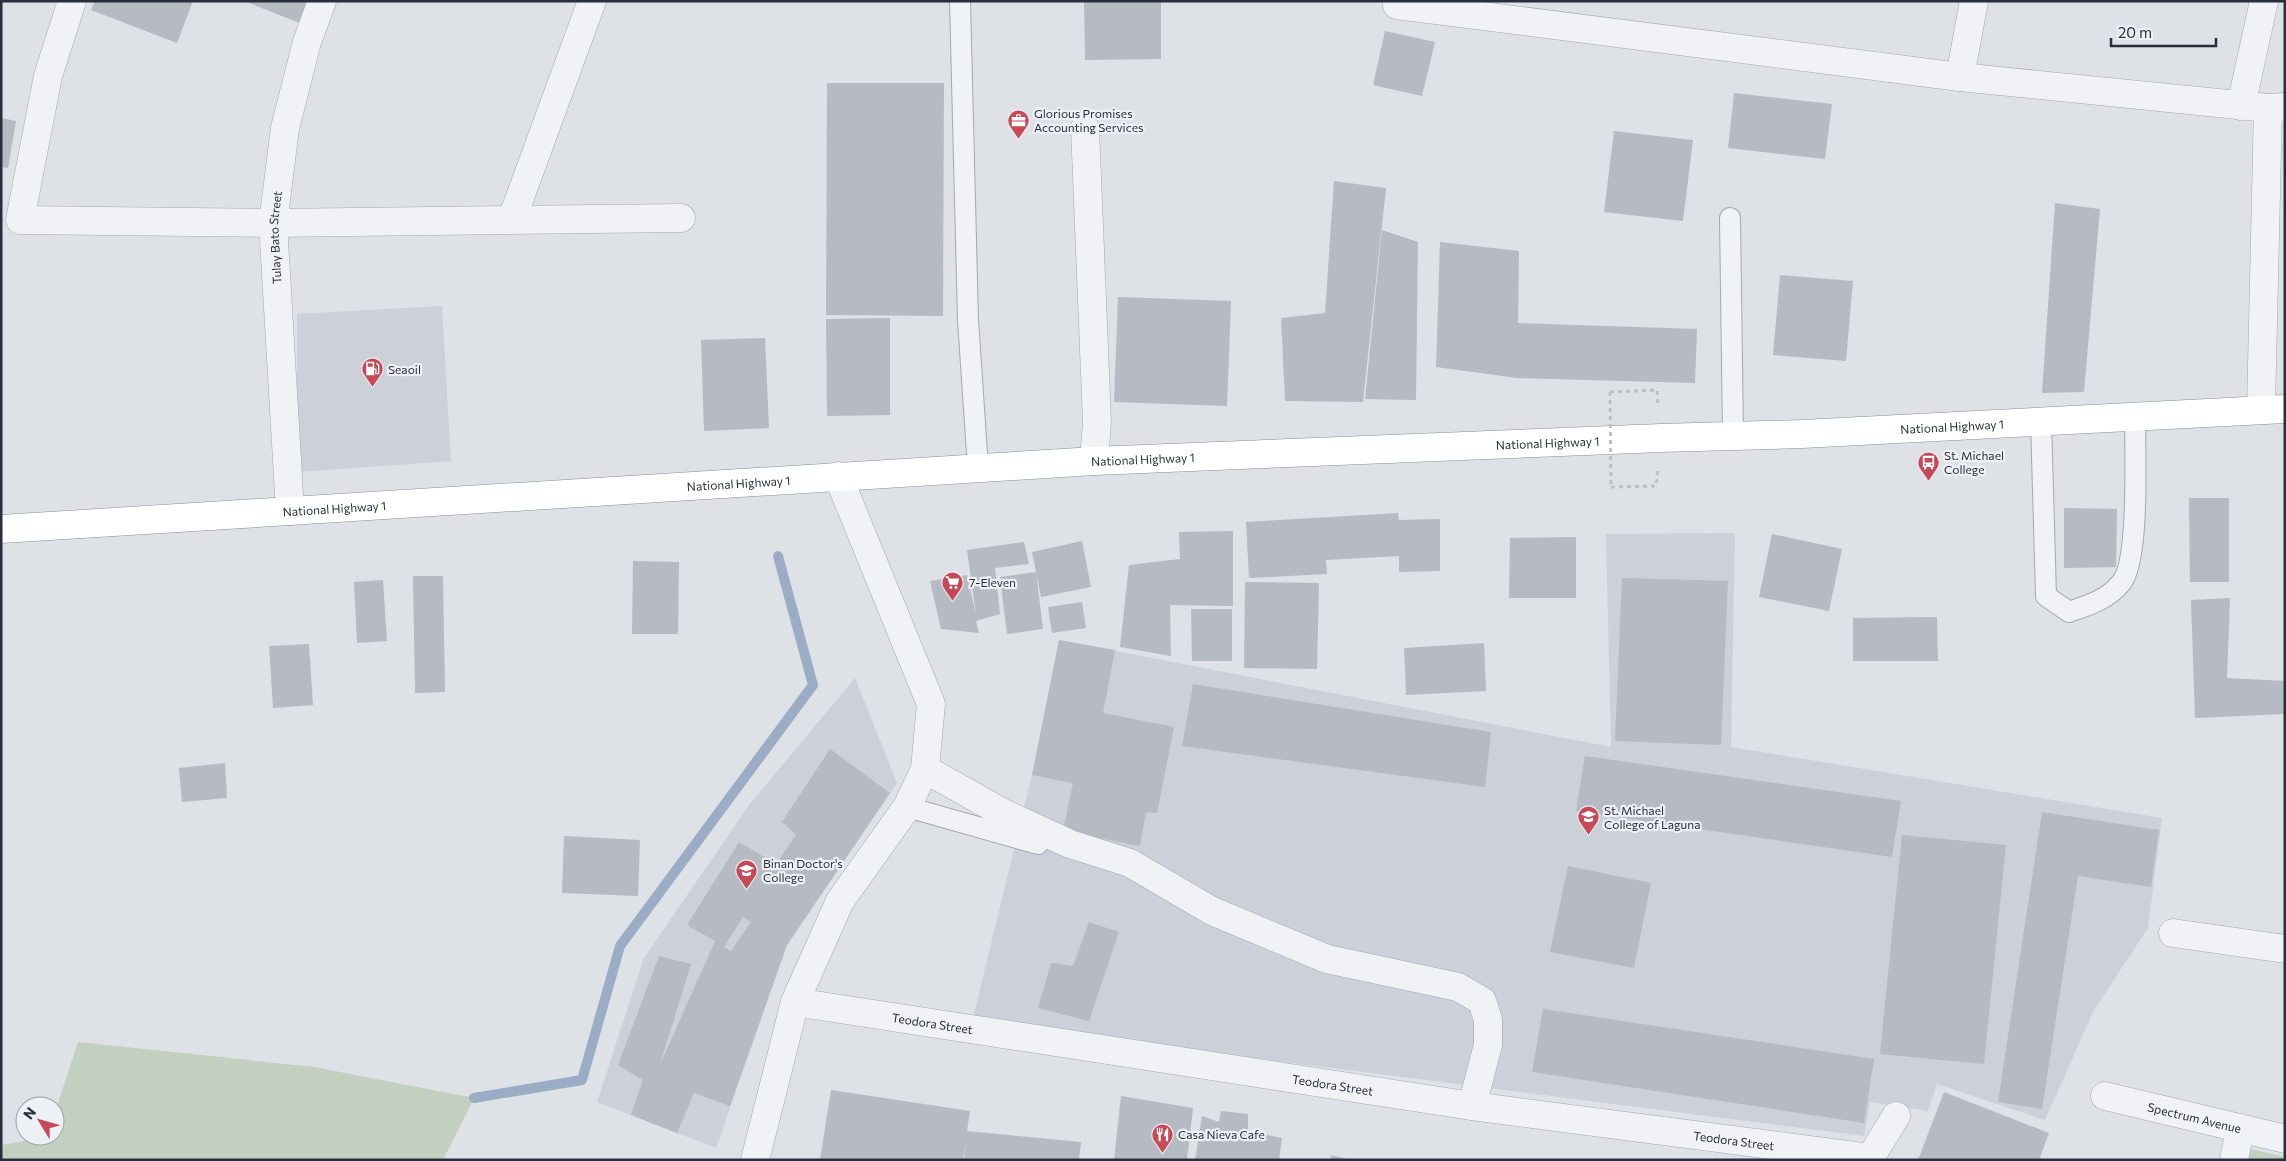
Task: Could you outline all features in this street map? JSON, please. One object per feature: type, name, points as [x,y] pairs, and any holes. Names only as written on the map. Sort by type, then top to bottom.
[{"type":"highway","name":"National Highway 1","points":[[1,529],[1094,461],[1732,435],[1802,434],[2273,409]]},
{"type":"street","points":[[72,1],[48,76],[20,220],[273,223],[681,218]]},
{"type":"street","name":"Tulay Bato Street","points":[[290,511],[273,223],[285,128],[307,42],[322,1]]},
{"type":"street","points":[[512,219],[592,1]]},
{"type":"street","points":[[1960,77],[1974,1]]},
{"type":"street","points":[[2241,106],[2264,1]]},
{"type":"street","points":[[1397,5],[1960,77],[2241,106],[2277,108],[2273,409]]},
{"type":"street","points":[[1085,128],[1097,422],[1094,461]]},
{"type":"street","points":[[755,1160],[795,1002],[840,901],[907,807],[925,769],[931,704],[838,476]]},
{"type":"street","points":[[925,769],[1003,813],[1070,844],[1130,863],[1212,911],[1327,959],[1458,987],[1482,1000],[1488,1020],[1488,1045],[1472,1106]]},
{"type":"street","points":[[2173,933],[2285,949]]},
{"type":"street","name":"Teodora Street","points":[[795,1002],[1472,1106],[1870,1159]]},
{"type":"street","name":"Spectrum Avenue","points":[[2105,1096],[2285,1139]]},
{"type":"street","points":[[1870,1159],[1896,1116]]},
{"type":"street","points":[[2234,1160],[2240,1128]]},
{"type":"lane","points":[[960,1],[968,320],[978,468]]},
{"type":"lane","points":[[1730,218],[1732,435]]},
{"type":"lane","points":[[2042,421],[2046,596],[2069,612],[2102,600],[2123,582],[2134,545],[2135,417]]},
{"type":"lane","points":[[907,807],[1038,844]]},
{"type":"path","points":[[1656,486],[1611,487],[1610,392],[1657,390]]},
{"type":"shaded area","name":"Seaoil","points":[[442,306],[451,461],[297,472],[297,314]]},
{"type":"shaded area","name":"St. Michael College of Laguna","points":[[1735,533],[1731,747],[2162,818],[2148,928],[2094,1010],[2045,1120],[1937,1084],[1928,1111],[1870,1102],[1864,1136],[972,1022],[1032,775],[1059,640],[1611,747],[1606,534]]},
{"type":"shaded area","points":[[855,678],[897,783],[787,945],[716,1148],[597,1102],[644,958],[749,805]]},
{"type":"green space","points":[[78,1042],[314,1067],[474,1098],[443,1160],[1,1160],[1,1145],[15,1143],[15,1146],[65,1146],[65,1096],[60,1096]]},
{"type":"green space","points":[[2246,1148],[2285,1157],[2285,1160],[2243,1160]]},
{"type":"building","points":[[95,1],[193,1],[177,43],[91,10]]},
{"type":"building","points":[[244,1],[310,1],[302,24]]},
{"type":"building","points":[[1084,1],[1161,1],[1161,59],[1085,60]]},
{"type":"building","points":[[1385,31],[1435,42],[1422,96],[1373,85]]},
{"type":"building","points":[[827,83],[944,83],[943,316],[826,315]]},
{"type":"building","points":[[1734,93],[1832,104],[1825,159],[1728,148]]},
{"type":"building","points":[[1,118],[16,121],[8,168],[1,167]]},
{"type":"building","points":[[1614,131],[1693,140],[1683,221],[1604,212]]},
{"type":"building","points":[[1334,181],[1386,188],[1363,402],[1285,401],[1281,318],[1325,313]]},
{"type":"building","points":[[2055,203],[2100,209],[2084,392],[2042,393]]},
{"type":"building","points":[[1382,230],[1418,242],[1416,400],[1365,399]]},
{"type":"building","points":[[1440,242],[1519,251],[1518,323],[1697,329],[1695,383],[1517,378],[1436,367]]},
{"type":"building","points":[[1780,275],[1853,281],[1846,361],[1773,355]]},
{"type":"building","points":[[1118,297],[1231,301],[1227,406],[1114,402]]},
{"type":"building","points":[[890,318],[890,415],[827,416],[826,319]]},
{"type":"building","points":[[765,338],[769,428],[704,431],[701,340]]},
{"type":"building","points":[[2189,498],[2229,498],[2229,582],[2190,582]]},
{"type":"building","points":[[2064,508],[2117,509],[2116,567],[2064,568]]},
{"type":"building","points":[[1398,513],[1399,520],[1440,519],[1440,571],[1399,572],[1399,556],[1326,560],[1327,574],[1249,578],[1246,522]]},
{"type":"building","points":[[1233,531],[1233,606],[1170,605],[1171,656],[1120,647],[1129,565],[1180,559],[1179,532]]},
{"type":"building","points":[[1772,534],[1842,549],[1829,611],[1759,597]]},
{"type":"building","points":[[1576,537],[1576,598],[1509,598],[1510,538]]},
{"type":"building","points":[[1082,541],[1091,587],[1041,597],[1032,552]]},
{"type":"building","points":[[1024,542],[1029,564],[995,568],[1000,614],[976,621],[979,633],[941,629],[930,581],[967,575],[976,615],[967,550]]},
{"type":"building","points":[[633,561],[679,562],[678,634],[632,634]]},
{"type":"building","points":[[1036,572],[1043,629],[1007,634],[1000,577]]},
{"type":"building","points":[[413,576],[443,576],[445,692],[415,693]]},
{"type":"building","points":[[1622,578],[1728,581],[1721,745],[1615,741]]},
{"type":"building","points":[[383,580],[387,641],[357,643],[354,582]]},
{"type":"building","points":[[1245,582],[1319,583],[1317,669],[1244,668]]},
{"type":"building","points":[[2230,598],[2227,678],[2285,681],[2285,714],[2195,718],[2191,600]]},
{"type":"building","points":[[1082,602],[1086,628],[1052,633],[1048,607]]},
{"type":"building","points":[[1191,609],[1232,609],[1232,661],[1192,661]]},
{"type":"building","points":[[1937,617],[1938,661],[1853,661],[1853,618]]},
{"type":"building","points":[[1059,640],[1115,650],[1103,713],[1174,727],[1157,813],[1146,812],[1140,846],[1063,831],[1073,783],[1032,775]]},
{"type":"building","points":[[1484,643],[1486,691],[1406,695],[1404,648]]},
{"type":"building","points":[[309,644],[313,705],[273,708],[269,646]]},
{"type":"building","points":[[1193,684],[1491,732],[1485,787],[1182,746]]},
{"type":"building","points":[[830,749],[890,793],[787,945],[730,1106],[694,1093],[677,1133],[631,1115],[643,1080],[618,1065],[659,956],[691,964],[659,1067],[715,941],[687,925],[739,842],[776,864],[796,835],[782,822]],"holes":[[[743,917],[761,928],[751,922],[731,951],[724,947]]]},
{"type":"building","points":[[1585,756],[1901,801],[1892,857],[1576,811]]},
{"type":"building","points":[[225,763],[227,798],[182,802],[179,768]]},
{"type":"building","points":[[2042,812],[2159,830],[2151,887],[2078,876],[2042,1109],[1998,1102]]},
{"type":"building","points":[[1902,835],[2006,845],[1984,1064],[1880,1054]]},
{"type":"building","points":[[564,836],[640,840],[638,896],[562,893]]},
{"type":"building","points":[[1568,866],[1651,883],[1634,968],[1550,952]]},
{"type":"building","points":[[1089,922],[1119,932],[1089,1021],[1038,1008],[1051,963],[1073,966]]},
{"type":"building","points":[[1543,1009],[1874,1059],[1864,1123],[1532,1072]]},
{"type":"building","points":[[831,1090],[970,1111],[967,1131],[1081,1142],[1079,1160],[964,1160],[966,1142],[963,1160],[820,1160]]},
{"type":"building","points":[[1944,1092],[2049,1133],[2039,1160],[1918,1160]]},
{"type":"building","points":[[1121,1096],[1193,1108],[1187,1160],[1114,1160]]},
{"type":"building","points":[[1221,1111],[1248,1114],[1248,1131],[1282,1138],[1279,1160],[1195,1160],[1202,1116],[1219,1122]]},
{"type":"building","points":[[1331,1155],[1347,1159],[1347,1160],[1330,1160]]},
{"type":"waterway","points":[[474,1098],[582,1080],[620,946],[813,685],[778,556]]},
{"type":"place","name":"Glorious Promises Accounting Services","points":[[1018,139]]},
{"type":"place","name":"Seaoil","points":[[372,388]]},
{"type":"place","name":"St. Michael College","points":[[1928,481]]},
{"type":"place","name":"7-Eleven","points":[[953,601]]},
{"type":"place","name":"St. Michael College of Laguna","points":[[1588,836]]},
{"type":"place","name":"Binan Doctor's College","points":[[747,889]]},
{"type":"place","name":"Casa Nieva Cafe","points":[[1162,1153]]}]
